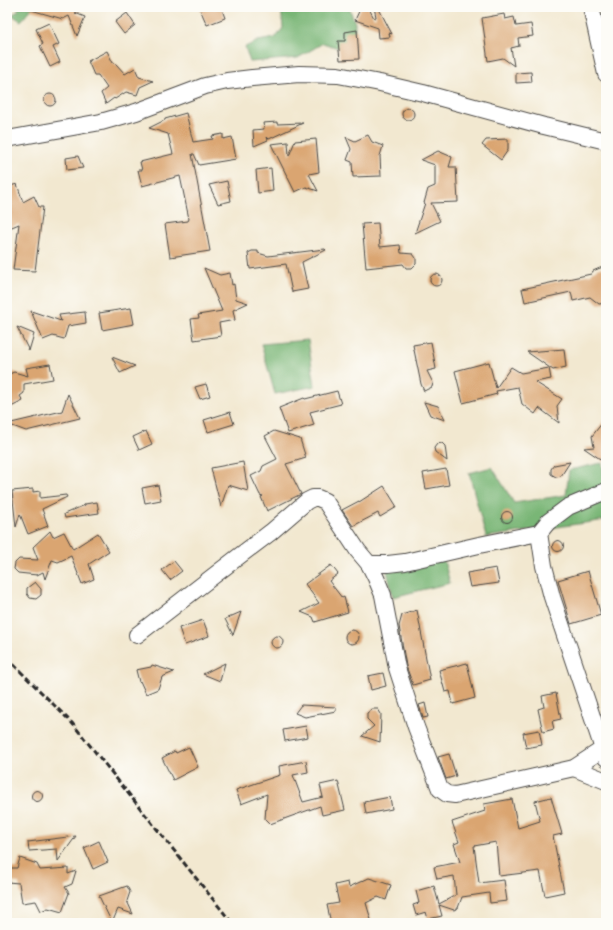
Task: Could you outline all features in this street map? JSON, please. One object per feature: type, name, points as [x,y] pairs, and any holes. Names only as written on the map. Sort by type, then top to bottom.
[{"type":"street","points":[[591,7],[606,74]]},
{"type":"street","points":[[7,139],[101,122],[136,112],[205,86],[227,81],[299,74],[338,75],[380,82],[606,141]]},
{"type":"street","points":[[369,564],[405,562],[479,544],[539,533],[552,519],[568,507],[606,491]]},
{"type":"street","points":[[137,635],[271,532],[302,505],[313,498],[318,498],[325,501],[358,551],[369,564],[383,595],[398,668],[416,727],[440,789],[447,794],[455,795],[574,768],[605,754],[552,597],[544,566],[539,533]]},
{"type":"street","points":[[574,768],[606,781]]},
{"type":"green space","points":[[17,7],[33,7],[21,21],[12,15],[19,10]]},
{"type":"green space","points":[[281,7],[349,7],[355,23],[354,53],[323,43],[298,58],[250,62],[245,47],[258,41],[275,38],[283,28]]},
{"type":"green space","points":[[308,340],[315,386],[275,394],[261,344]]},
{"type":"green space","points":[[602,463],[606,489],[606,520],[486,537],[469,473],[492,467],[514,503],[566,495],[569,470]]},
{"type":"green space","points":[[442,553],[450,583],[393,597],[386,567]]},
{"type":"building","points":[[32,7],[87,7],[75,13],[85,17],[77,36],[69,16],[63,19],[31,10]]},
{"type":"building","points":[[199,7],[221,7],[225,18],[207,25]]},
{"type":"building","points":[[361,7],[368,7],[374,18],[376,17],[374,7],[378,7],[392,34],[389,33],[390,37],[379,38],[378,28],[355,20]]},
{"type":"building","points":[[127,13],[135,25],[124,34],[115,22]]},
{"type":"building","points":[[504,14],[505,19],[514,17],[516,26],[531,24],[533,36],[518,38],[519,46],[511,48],[514,66],[503,58],[488,61],[482,18]]},
{"type":"building","points":[[49,23],[59,44],[53,47],[60,62],[50,67],[40,46],[43,44],[36,29]]},
{"type":"building","points":[[357,30],[359,59],[340,60],[338,41],[345,41],[345,32]]},
{"type":"building","points":[[107,51],[113,63],[116,64],[125,74],[135,68],[139,77],[153,81],[140,87],[137,95],[126,92],[106,104],[101,93],[107,88],[98,75],[94,75],[88,61]]},
{"type":"building","points":[[531,72],[532,82],[516,83],[516,73]]},
{"type":"building","points":[[50,94],[54,96],[56,100],[54,104],[50,106],[46,104],[44,100],[46,96]]},
{"type":"building","points":[[408,108],[412,110],[414,114],[412,118],[408,120],[404,118],[402,114],[404,110]]},
{"type":"building","points":[[186,113],[193,142],[213,139],[212,136],[223,134],[223,139],[232,137],[236,159],[199,165],[194,154],[192,154],[210,251],[170,257],[165,224],[188,221],[189,219],[180,176],[142,186],[138,170],[142,170],[140,162],[173,154],[168,134],[149,128],[165,119]]},
{"type":"building","points":[[277,122],[277,124],[303,123],[269,139],[267,137],[268,140],[254,146],[253,130],[264,129],[263,123]]},
{"type":"building","points":[[368,135],[372,142],[383,146],[380,156],[381,176],[353,177],[352,162],[347,160],[351,149],[346,137],[355,141]]},
{"type":"building","points":[[316,139],[319,172],[309,174],[318,191],[306,187],[295,192],[271,144],[288,142],[289,156],[295,141]]},
{"type":"building","points":[[508,139],[508,150],[501,160],[482,145],[486,140]]},
{"type":"building","points":[[438,151],[452,157],[449,167],[456,167],[458,202],[431,203],[440,221],[415,233],[428,189],[435,186],[435,165],[421,160]]},
{"type":"building","points":[[78,156],[83,168],[67,170],[66,158]]},
{"type":"building","points":[[271,168],[273,191],[258,193],[256,170]]},
{"type":"building","points":[[227,181],[231,201],[218,204],[209,185]]},
{"type":"building","points":[[17,184],[23,202],[34,196],[39,207],[43,207],[35,271],[13,270],[19,224],[7,229],[7,187]]},
{"type":"building","points":[[378,223],[380,247],[400,245],[401,253],[413,254],[416,258],[416,264],[412,268],[406,268],[403,264],[366,268],[362,224]]},
{"type":"building","points":[[326,250],[302,262],[308,289],[292,292],[286,264],[250,269],[248,253],[252,251],[258,251],[258,253],[268,256]]},
{"type":"building","points":[[606,267],[606,303],[599,304],[590,297],[573,301],[571,292],[525,302],[522,289],[591,274],[593,271]]},
{"type":"building","points":[[204,268],[220,275],[230,273],[232,285],[234,284],[236,299],[248,303],[233,310],[235,320],[219,323],[221,336],[194,340],[191,319],[199,318],[198,315],[222,311]]},
{"type":"building","points":[[436,274],[440,276],[442,280],[440,284],[436,286],[432,284],[430,280],[432,276]]},
{"type":"building","points":[[131,308],[134,324],[102,330],[99,313]]},
{"type":"building","points":[[31,311],[61,321],[59,315],[85,312],[86,323],[68,326],[64,339],[53,336],[43,340]]},
{"type":"building","points":[[17,327],[34,334],[29,351]]},
{"type":"building","points":[[431,342],[436,369],[427,371],[433,383],[432,387],[424,391],[421,384],[413,345]]},
{"type":"building","points":[[564,349],[566,367],[553,370],[527,352]]},
{"type":"building","points":[[112,357],[135,366],[120,373]]},
{"type":"building","points":[[489,362],[496,388],[511,367],[521,373],[549,368],[551,379],[535,382],[562,399],[557,406],[559,423],[539,408],[535,414],[522,404],[518,387],[496,391],[497,394],[463,403],[455,371]]},
{"type":"building","points":[[50,364],[53,379],[24,384],[24,393],[20,396],[23,401],[7,409],[7,375],[14,372],[28,376],[26,368]]},
{"type":"building","points":[[206,384],[210,396],[200,399],[195,387]]},
{"type":"building","points":[[337,391],[341,404],[310,412],[314,425],[288,433],[279,408],[304,398]]},
{"type":"building","points":[[68,394],[80,418],[26,431],[7,424],[62,411]]},
{"type":"building","points":[[424,402],[438,406],[445,420],[430,415]]},
{"type":"building","points":[[230,412],[234,424],[208,432],[204,420]]},
{"type":"building","points":[[606,418],[606,463],[584,448],[594,447],[592,436]]},
{"type":"building","points":[[146,431],[152,444],[139,450],[133,437]]},
{"type":"building","points":[[274,431],[300,439],[306,458],[286,464],[301,494],[267,511],[261,497],[263,496],[260,495],[251,476],[261,471],[263,466],[277,459],[265,436]]},
{"type":"building","points":[[442,443],[445,446],[447,461],[435,452],[434,448],[437,444]]},
{"type":"building","points":[[243,462],[248,491],[228,485],[221,507],[211,468]]},
{"type":"building","points":[[570,462],[561,476],[556,477],[551,474],[551,469],[554,465]]},
{"type":"building","points":[[446,469],[449,485],[426,489],[423,473]]},
{"type":"building","points":[[158,485],[161,500],[145,503],[142,488]]},
{"type":"building","points":[[384,486],[397,507],[380,517],[378,513],[353,526],[342,510],[359,502]]},
{"type":"building","points":[[33,489],[33,492],[40,491],[40,498],[66,495],[67,497],[42,509],[48,526],[28,534],[20,514],[16,527],[12,491]]},
{"type":"building","points":[[97,502],[99,513],[65,518],[64,514],[85,504]]},
{"type":"building","points":[[507,511],[511,513],[513,517],[511,521],[507,523],[503,521],[501,517],[503,513]]},
{"type":"building","points":[[50,531],[53,537],[64,532],[73,549],[98,533],[109,551],[89,564],[94,579],[82,584],[71,556],[58,562],[52,560],[45,579],[43,572],[37,575],[18,573],[14,569],[15,563],[19,559],[38,560],[33,547]]},
{"type":"building","points":[[558,540],[562,542],[564,546],[562,550],[558,552],[554,550],[552,546],[554,542]]},
{"type":"building","points":[[174,561],[182,571],[170,580],[162,570]]},
{"type":"building","points":[[331,565],[338,574],[329,581],[342,598],[344,597],[348,612],[315,622],[313,617],[301,612],[319,603],[305,584]]},
{"type":"building","points":[[496,568],[499,583],[470,587],[467,573]]},
{"type":"building","points":[[588,571],[601,615],[571,624],[558,580]]},
{"type":"building","points":[[35,582],[41,589],[41,595],[36,599],[30,598],[27,594],[27,588]]},
{"type":"building","points":[[417,610],[430,680],[413,685],[406,666],[399,626],[402,615]]},
{"type":"building","points":[[241,612],[233,635],[225,619]]},
{"type":"building","points":[[203,620],[209,636],[185,645],[179,628]]},
{"type":"building","points":[[349,630],[355,630],[359,634],[359,640],[355,644],[349,644],[345,640],[345,634]]},
{"type":"building","points":[[277,636],[281,638],[283,642],[281,646],[277,648],[273,646],[271,642],[273,638]]},
{"type":"building","points":[[225,663],[220,681],[203,674]]},
{"type":"building","points":[[467,663],[475,698],[453,704],[450,691],[445,692],[439,670]]},
{"type":"building","points":[[152,665],[174,672],[162,677],[158,689],[146,694],[140,681],[139,682],[136,670],[151,667]]},
{"type":"building","points":[[383,673],[386,686],[371,690],[368,676]]},
{"type":"building","points":[[556,693],[561,719],[552,721],[554,729],[543,732],[538,709],[544,707],[542,696]]},
{"type":"building","points":[[425,703],[428,717],[423,718],[419,705]]},
{"type":"building","points":[[301,705],[336,707],[336,711],[305,717],[295,713]]},
{"type":"building","points":[[372,709],[378,709],[381,714],[380,742],[362,736],[374,726],[367,719],[367,713]]},
{"type":"building","points":[[306,726],[308,737],[285,741],[283,730]]},
{"type":"building","points":[[539,730],[542,745],[526,748],[523,733]]},
{"type":"building","points":[[189,747],[198,767],[173,780],[162,758],[175,751],[176,753]]},
{"type":"building","points":[[449,754],[456,776],[446,779],[438,757]]},
{"type":"building","points":[[306,761],[308,772],[293,775],[303,802],[323,797],[320,785],[338,781],[345,810],[322,815],[320,806],[270,824],[265,819],[267,794],[241,804],[236,790],[280,775],[279,766]]},
{"type":"building","points":[[37,790],[41,792],[43,796],[41,800],[37,802],[33,800],[31,796],[33,792]]},
{"type":"building","points":[[390,797],[392,809],[366,814],[364,802]]},
{"type":"building","points":[[551,797],[562,834],[553,836],[564,892],[545,896],[540,871],[499,876],[496,842],[474,846],[479,883],[504,880],[507,901],[490,903],[489,893],[462,897],[458,908],[454,910],[439,905],[442,916],[428,919],[426,912],[416,915],[413,905],[419,903],[416,891],[434,886],[439,904],[456,895],[454,876],[437,879],[434,867],[460,862],[454,844],[459,842],[452,822],[485,811],[484,804],[512,799],[518,828],[540,821],[535,801]]},
{"type":"building","points":[[76,836],[58,861],[57,849],[29,851],[28,842]]},
{"type":"building","points":[[99,841],[108,862],[93,869],[84,848]]},
{"type":"building","points":[[20,858],[37,864],[40,870],[68,868],[68,874],[76,871],[72,884],[65,887],[69,893],[62,912],[48,908],[41,911],[36,901],[22,903],[19,883],[7,882],[7,868],[17,868]]},
{"type":"building","points":[[369,878],[391,885],[386,900],[378,897],[366,903],[372,923],[331,923],[327,905],[339,903],[335,885],[348,882],[349,887]]},
{"type":"building","points":[[127,886],[130,892],[127,901],[133,914],[118,909],[112,923],[99,896]]},
{"type":"railway","points":[[7,658],[72,723],[232,923]]}]
